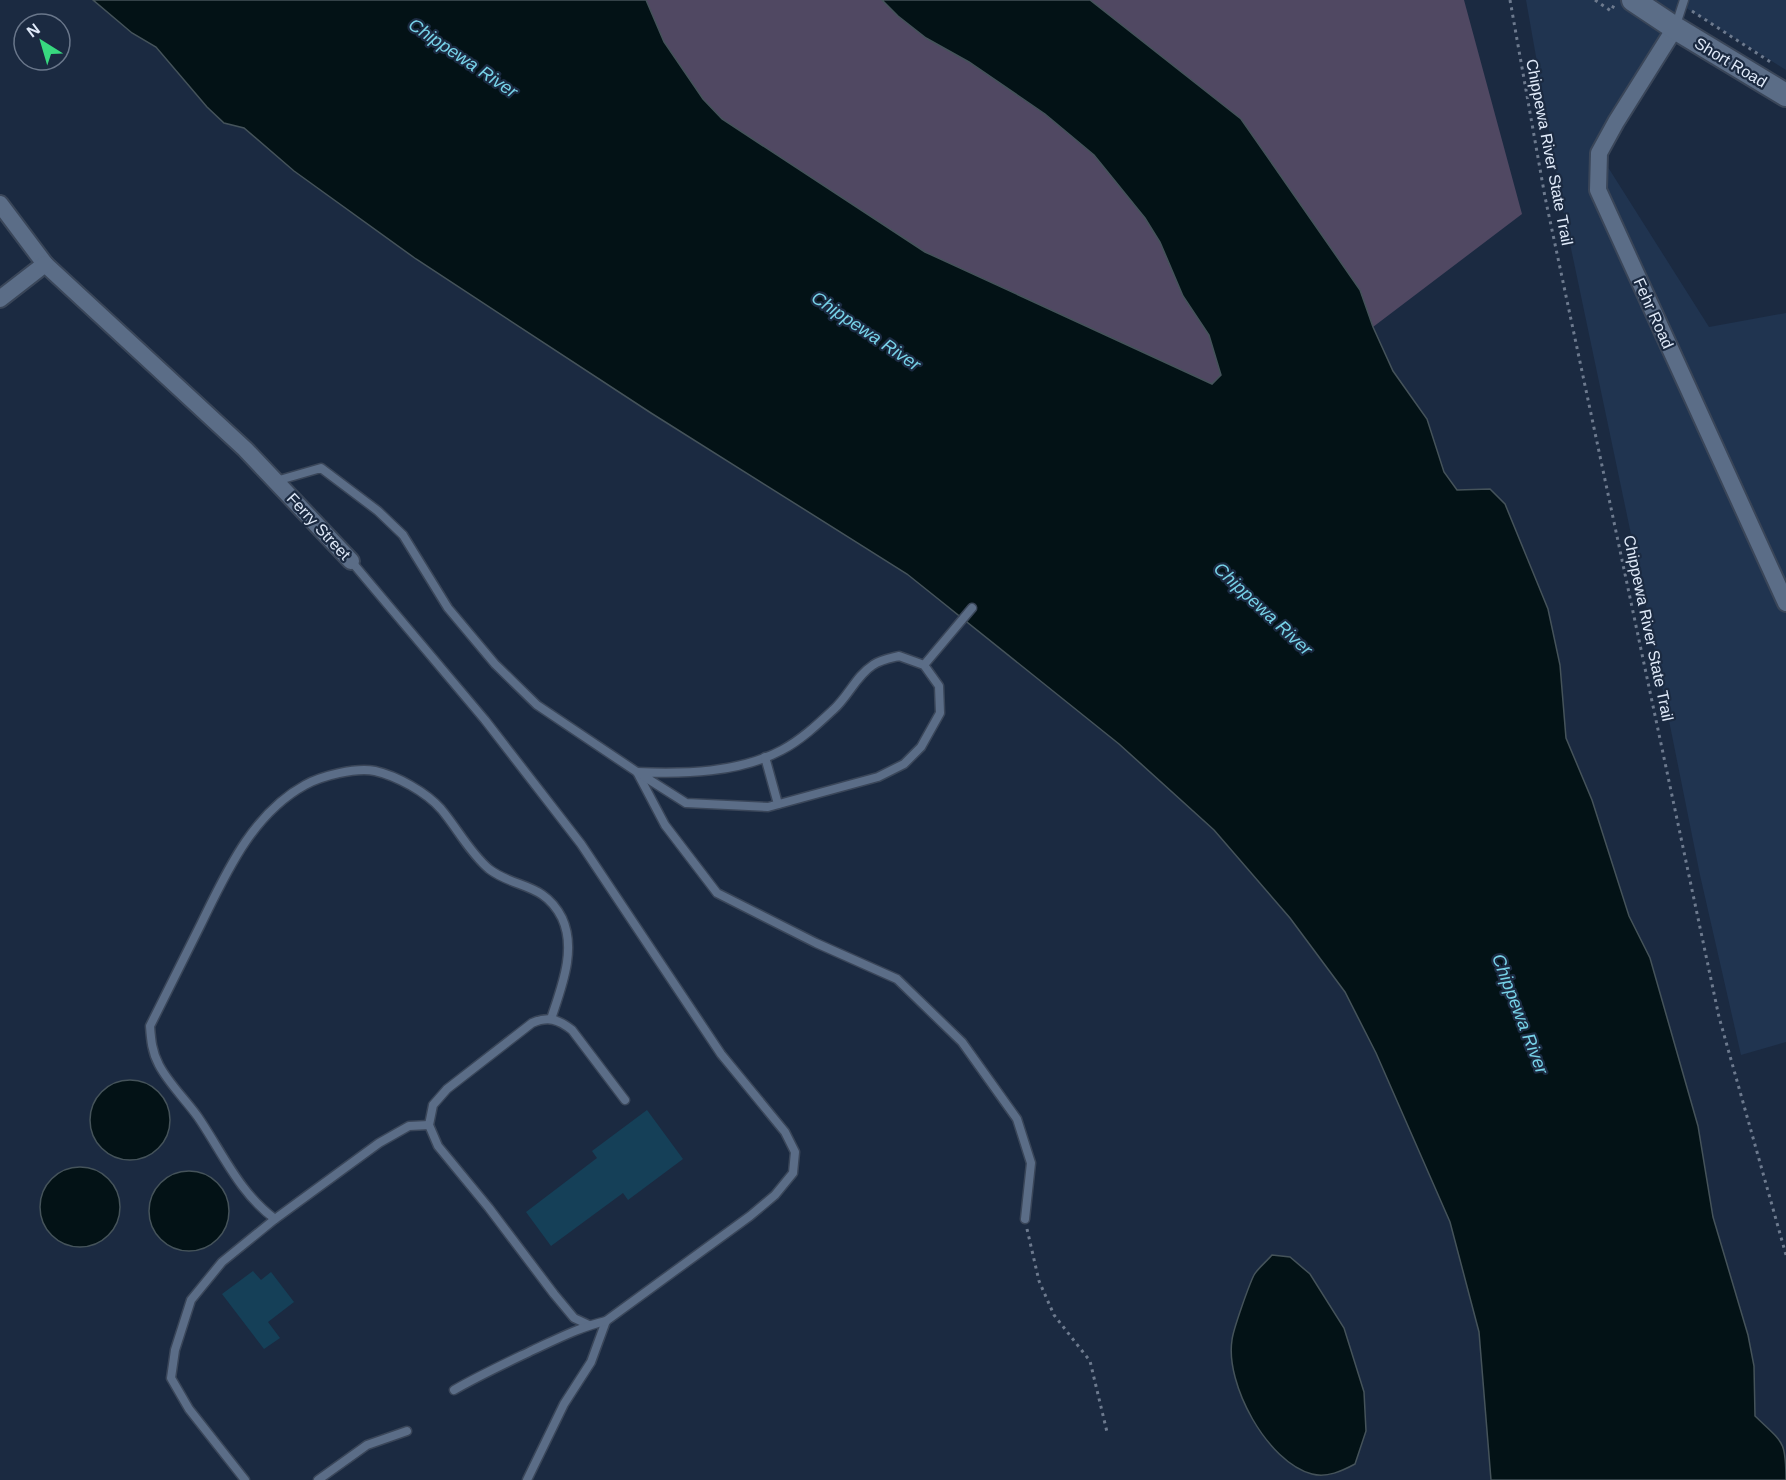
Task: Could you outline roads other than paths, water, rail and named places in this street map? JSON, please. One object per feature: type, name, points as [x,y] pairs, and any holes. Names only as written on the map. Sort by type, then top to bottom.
[{"type":"street","name":"Short Road","points":[[1633,0],[1786,95]]},
{"type":"street","name":"Fehr Road","points":[[1675,28],[1599,153],[1599,190],[1786,603]]},
{"type":"street","name":"Ferry Street","points":[[0,204],[45,264],[245,449],[351,561]]},
{"type":"street","points":[[0,299],[45,264]]},
{"type":"lane","points":[[1675,28],[1684,3]]},
{"type":"lane","points":[[276,481],[321,468],[378,511],[403,535],[448,608],[495,664],[537,705],[637,772],[686,803],[768,807],[878,777],[904,764],[921,747],[940,713],[939,686],[924,664],[899,656],[874,664],[835,709],[783,750],[734,766],[676,773],[637,772]]},
{"type":"lane","name":"Ferry Street","points":[[351,561],[485,720],[581,844],[721,1054],[785,1132],[795,1152],[793,1173],[775,1195],[750,1216],[606,1321]]},
{"type":"lane","points":[[924,664],[972,608]]},
{"type":"lane","points":[[765,757],[778,804]]},
{"type":"lane","points":[[275,1219],[258,1207],[198,1118],[159,1066],[151,1046],[150,1026],[227,870],[255,827],[282,801],[306,784],[348,771],[374,771],[426,795],[441,809],[485,866],[500,877],[540,892],[554,905],[562,919],[568,937],[566,973],[551,1019]]},
{"type":"lane","points":[[637,772],[665,825],[717,893],[816,943],[897,979],[962,1042],[1017,1119],[1031,1163],[1025,1219]]},
{"type":"lane","points":[[589,1325],[574,1318],[554,1294],[489,1208],[438,1146],[429,1125],[433,1105],[447,1089],[532,1023],[545,1017],[561,1022],[572,1030],[625,1100]]},
{"type":"lane","points":[[245,1480],[189,1409],[171,1378],[175,1350],[191,1300],[222,1262],[275,1219],[379,1143],[409,1126],[429,1125]]},
{"type":"lane","points":[[454,1390],[480,1375],[589,1325],[606,1321]]},
{"type":"lane","points":[[527,1480],[564,1404],[591,1362],[606,1321]]},
{"type":"lane","points":[[318,1480],[367,1445],[407,1431]]},
{"type":"water","name":"Chippewa River","points":[[93,0],[646,0],[664,42],[703,99],[722,119],[925,252],[1212,384],[1221,375],[1209,335],[1183,296],[1160,242],[1145,218],[1094,155],[1045,114],[969,62],[926,38],[882,0],[1090,0],[1241,119],[1360,290],[1373,327],[1393,371],[1427,419],[1444,472],[1457,490],[1490,489],[1505,504],[1548,609],[1560,665],[1566,738],[1592,800],[1629,916],[1650,958],[1698,1126],[1713,1217],[1748,1335],[1754,1366],[1755,1416],[1772,1432],[1784,1449],[1786,1480],[1491,1480],[1479,1332],[1450,1222],[1376,1053],[1345,992],[1290,918],[1214,830],[1119,744],[907,574],[651,413],[416,259],[294,171],[244,128],[224,123],[207,107],[156,47],[132,33]]},
{"type":"water","points":[[130,1080],[145,1083],[158,1092],[167,1105],[170,1120],[167,1135],[158,1148],[145,1157],[130,1160],[115,1157],[102,1148],[93,1135],[90,1120],[93,1105],[102,1092],[115,1083]]},
{"type":"water","points":[[80,1167],[95,1170],[108,1179],[117,1192],[120,1207],[117,1222],[108,1235],[95,1244],[80,1247],[65,1244],[52,1235],[43,1222],[40,1207],[43,1192],[52,1179],[65,1170]]},
{"type":"water","points":[[189,1171],[204,1174],[217,1183],[226,1196],[229,1211],[226,1226],[217,1239],[204,1248],[189,1251],[174,1248],[161,1239],[152,1226],[149,1211],[152,1196],[161,1183],[174,1174]]},
{"type":"water","points":[[1272,1255],[1290,1257],[1310,1274],[1344,1328],[1364,1392],[1366,1431],[1355,1464],[1334,1473],[1312,1474],[1295,1467],[1280,1454],[1252,1419],[1235,1378],[1232,1340],[1235,1327],[1254,1275]]}]
